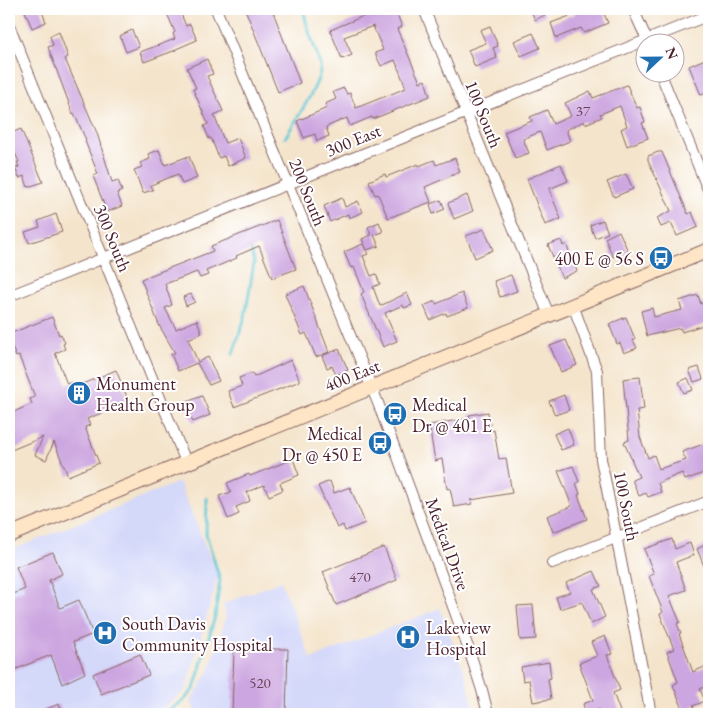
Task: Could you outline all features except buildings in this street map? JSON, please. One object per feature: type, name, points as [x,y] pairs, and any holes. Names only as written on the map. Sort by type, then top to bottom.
[{"type":"main road","name":"400 East","points":[[9,535],[709,250]]},
{"type":"street","name":"200 South","points":[[216,9],[372,387]]},
{"type":"street","name":"100 South","points":[[424,9],[549,315]]},
{"type":"street","points":[[634,9],[643,32]]},
{"type":"street","name":"300 East","points":[[668,32],[709,15]]},
{"type":"street","name":"300 South","points":[[9,25],[186,462]]},
{"type":"street","name":"300 East","points":[[9,296],[636,45]]},
{"type":"street","points":[[664,82],[709,192]]},
{"type":"street","name":"100 South","points":[[572,306],[596,371],[600,449],[651,714]]},
{"type":"street","name":"Medical Drive","points":[[372,387],[469,650],[488,714]]},
{"type":"street","points":[[552,563],[709,501]]},
{"type":"shaded area","name":"South Davis Community Hospital","points":[[179,482],[218,576],[186,690],[155,714],[9,714],[9,551]]},
{"type":"shaded area","name":"Lakeview Hospital","points":[[281,581],[311,659],[440,608],[466,677],[475,714],[196,714],[191,701],[209,671],[226,616],[223,604]]},
{"type":"waterway","points":[[285,138],[313,91],[320,72],[318,58],[306,24],[304,9]]},
{"type":"waterway","points":[[233,354],[245,317],[254,263],[250,246]]},
{"type":"waterway","points":[[164,714],[183,701],[194,689],[215,616],[220,580],[206,534],[207,498]]},
{"type":"place","name":"400 E @ 56 S","points":[[661,258]]},
{"type":"place","name":"Monument Health Group","points":[[79,393]]},
{"type":"place","name":"Medical Dr @ 401 E","points":[[395,414]]},
{"type":"place","name":"Medical Dr @ 450 E","points":[[380,443]]},
{"type":"place","name":"South Davis Community Hospital","points":[[105,633]]},
{"type":"place","name":"Lakeview Hospital","points":[[408,637]]}]
